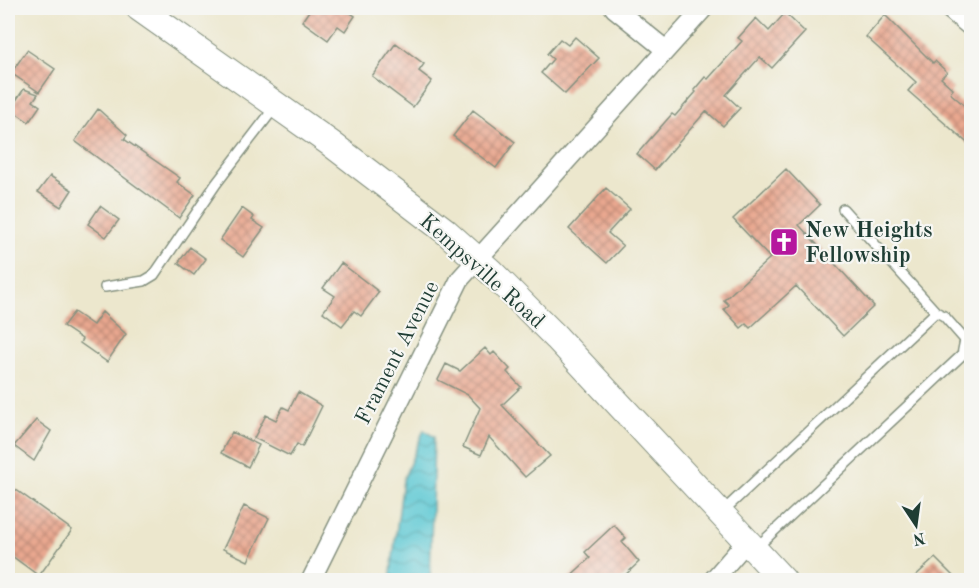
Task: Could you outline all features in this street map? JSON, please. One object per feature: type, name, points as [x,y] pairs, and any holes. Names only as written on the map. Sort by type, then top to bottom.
[{"type":"main road","name":"Kempsville Road","points":[[140,8],[276,105],[444,230],[557,338],[783,580]]},
{"type":"street","points":[[614,8],[666,50]]},
{"type":"street","name":"Frament Avenue","points":[[311,580],[448,298],[460,279],[704,8]]},
{"type":"street","points":[[948,8],[972,28]]},
{"type":"street","points":[[713,580],[751,545]]},
{"type":"lane","points":[[105,287],[144,281],[154,275],[216,184],[276,105]]},
{"type":"lane","points":[[751,545],[962,355],[965,340],[944,316],[936,312],[843,209]]},
{"type":"lane","points":[[721,513],[936,312]]},
{"type":"water","points":[[424,430],[434,437],[430,580],[390,580],[403,480]]},
{"type":"building","points":[[311,8],[343,8],[355,16],[345,31],[338,26],[328,40],[302,21]]},
{"type":"building","points":[[785,13],[805,32],[772,68],[760,57],[726,95],[740,108],[723,126],[706,111],[655,170],[637,154],[672,114],[675,116],[696,92],[694,90],[705,77],[708,79],[742,41],[738,38],[756,18],[769,31]]},
{"type":"building","points":[[885,15],[933,63],[935,61],[947,72],[941,78],[953,89],[950,93],[972,112],[972,147],[908,91],[916,82],[866,37]]},
{"type":"building","points":[[575,37],[599,58],[565,94],[541,73],[553,59],[547,54],[560,39],[568,45]]},
{"type":"building","points":[[396,43],[424,64],[419,71],[432,81],[413,107],[372,76]]},
{"type":"building","points":[[27,50],[55,69],[39,92],[11,73]]},
{"type":"building","points":[[24,89],[38,94],[33,101],[40,106],[29,122],[10,109]]},
{"type":"building","points":[[98,109],[127,135],[124,139],[180,178],[177,182],[195,195],[179,218],[75,141]]},
{"type":"building","points":[[473,110],[515,142],[496,168],[453,136]]},
{"type":"building","name":"New Heights Fellowship","points":[[786,169],[820,205],[799,225],[874,306],[843,336],[796,286],[750,328],[746,324],[741,328],[724,309],[729,305],[724,300],[770,258],[733,219]]},
{"type":"building","points":[[50,176],[72,190],[61,207],[38,192]]},
{"type":"building","points":[[606,188],[630,209],[608,233],[623,246],[607,263],[569,229]]},
{"type":"building","points":[[100,206],[119,220],[106,237],[88,224]]},
{"type":"building","points":[[242,208],[254,217],[252,220],[264,228],[243,257],[220,240]]},
{"type":"building","points":[[190,247],[206,259],[194,275],[178,263]]},
{"type":"building","points":[[341,263],[379,292],[361,316],[354,311],[342,326],[323,312],[335,296],[323,288]]},
{"type":"building","points":[[74,312],[93,325],[102,312],[126,334],[107,362],[80,343],[82,339],[63,326]]},
{"type":"building","points":[[485,348],[491,355],[494,352],[510,369],[507,372],[521,387],[502,405],[550,456],[525,477],[489,437],[481,455],[463,447],[480,408],[468,395],[438,380],[446,364],[460,371]]},
{"type":"building","points":[[298,392],[322,406],[302,447],[297,444],[290,456],[254,438],[266,415],[276,420],[283,407],[289,410]]},
{"type":"building","points":[[36,420],[51,431],[34,461],[14,446]]},
{"type":"building","points":[[232,432],[259,445],[248,467],[221,453]]},
{"type":"building","points":[[8,484],[72,530],[39,576],[8,553]]},
{"type":"building","points":[[244,506],[269,518],[248,561],[223,549]]},
{"type":"building","points":[[614,525],[626,538],[622,542],[639,562],[620,580],[566,580],[590,558],[585,552]]},
{"type":"building","points":[[935,558],[957,580],[911,580]]},
{"type":"place","name":"New Heights Fellowship","points":[[784,242]]}]
